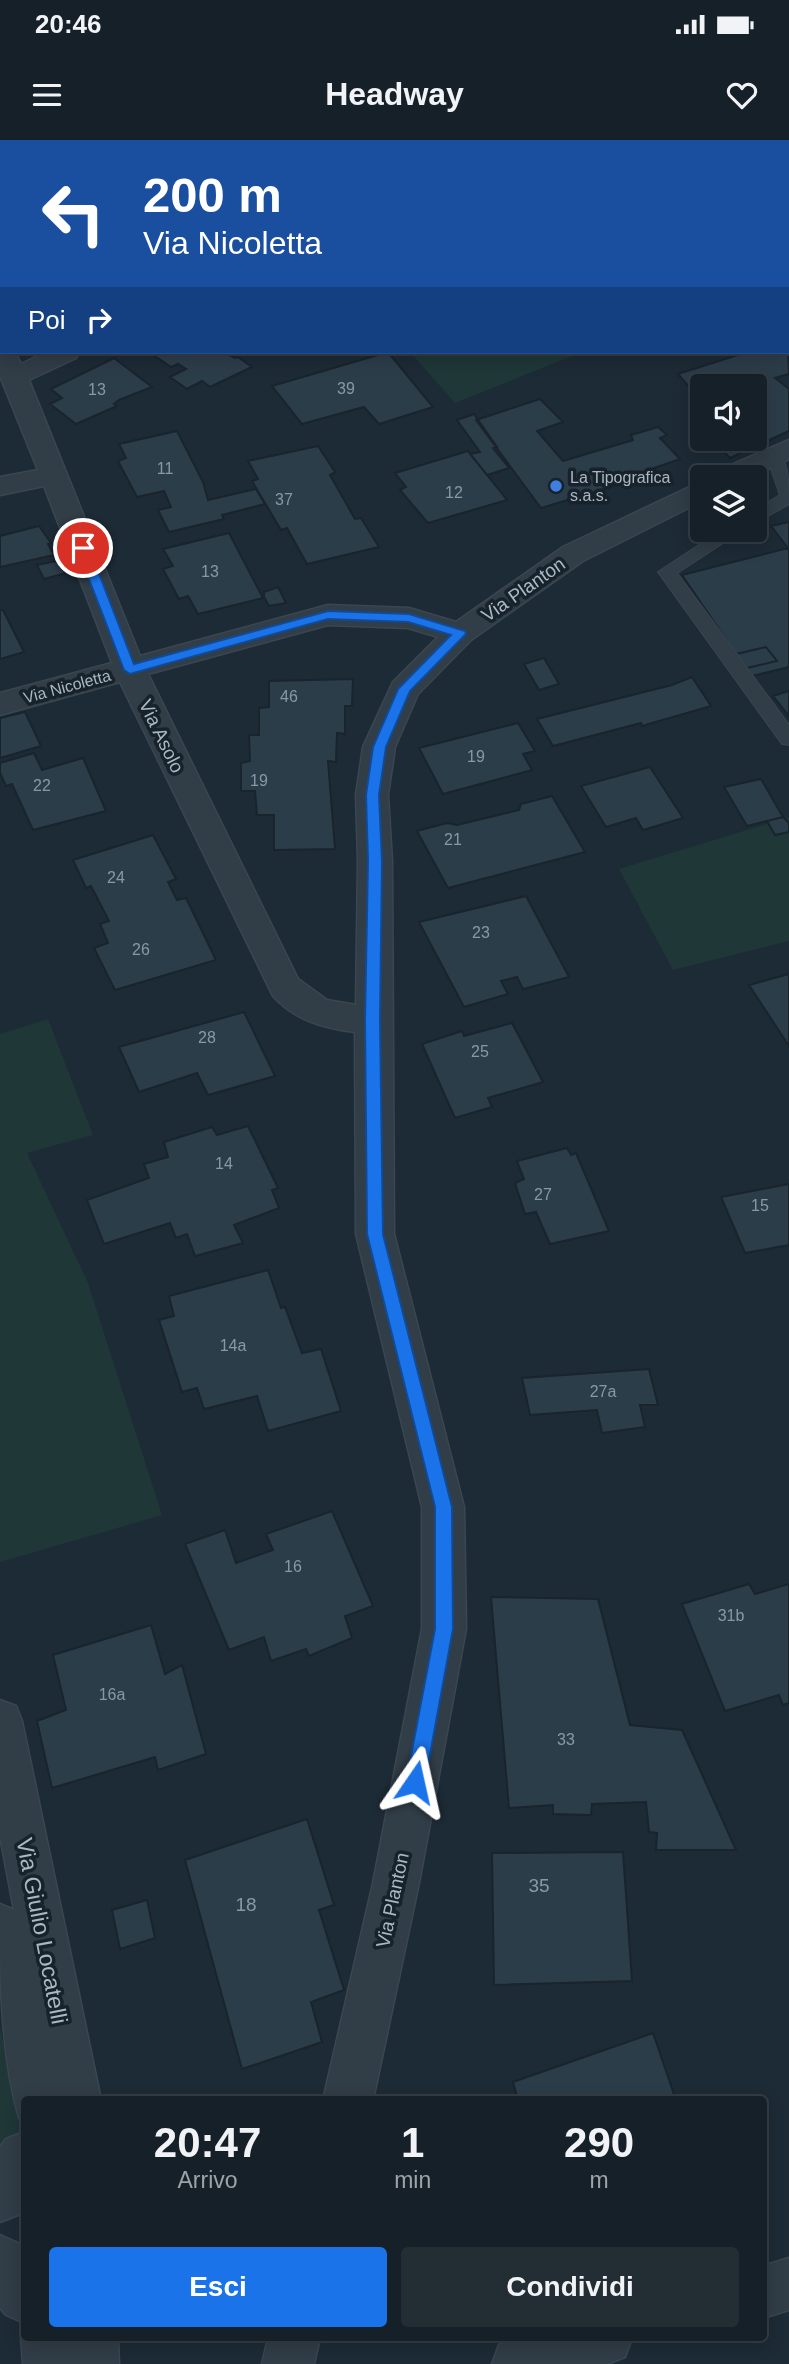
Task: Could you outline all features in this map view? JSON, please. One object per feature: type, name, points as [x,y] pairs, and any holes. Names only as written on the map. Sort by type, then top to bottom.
[{"type":"street","name":"Via Asolo","points":[[2,354],[54,475],[130,670],[285,987],[306,1007],[332,1016],[373,1020]]},
{"type":"street","points":[[14,377],[63,354]]},
{"type":"street","points":[[753,465],[782,451]]},
{"type":"street","points":[[0,486],[54,475]]},
{"type":"street","name":"Via Planton","points":[[349,2096],[396,1883],[444,1629],[443,1507],[375,1234],[375,861],[372,795],[379,747],[404,689],[460,634],[573,554],[690,496]]},
{"type":"street","name":"Via Nicoletta","points":[[0,704],[328,615],[409,618],[460,634]]},
{"type":"street","name":"Via Giulio Locatelli","points":[[0,1721],[75,2096]]},
{"type":"street","name":"Via Giulio Locatelli","points":[[0,1928],[36,2096]]},
{"type":"street","points":[[0,2197],[5,2182],[21,2161]]},
{"type":"street","points":[[0,2261],[2,2270],[21,2293]]},
{"type":"street","points":[[767,2291],[789,2284]]},
{"type":"street","points":[[47,2341],[49,2364]]},
{"type":"street","points":[[92,2341],[93,2364]]},
{"type":"street","points":[[288,2364],[293,2341]]},
{"type":"street","points":[[518,2364],[596,2341]]},
{"type":"lane","points":[[767,511],[789,497],[782,451]]},
{"type":"lane","points":[[716,542],[667,572],[789,739]]},
{"type":"green space","points":[[412,354],[577,354],[455,403]]},
{"type":"green space","points":[[789,817],[789,941],[673,970],[619,869]]},
{"type":"green space","points":[[48,1019],[93,1135],[27,1153],[88,1283],[162,1515],[0,1562],[0,1034]]},
{"type":"green space","points":[[0,2027],[21,2116],[21,2140],[0,2154]]},
{"type":"building","points":[[152,354],[228,354],[238,357],[252,367],[210,387],[202,381],[187,389],[170,377],[186,369],[178,364],[171,367]]},
{"type":"building","points":[[381,354],[390,354],[433,407],[379,424],[364,407],[302,424],[272,386]]},
{"type":"building","points":[[741,354],[788,354],[789,374],[775,378],[789,389],[789,431],[767,441],[767,374],[690,374],[690,388],[678,374]]},
{"type":"building","points":[[114,358],[152,387],[119,400],[114,404],[117,406],[76,424],[50,404],[62,398],[51,389]]},
{"type":"building","points":[[540,399],[563,422],[537,431],[563,461],[633,440],[631,435],[658,427],[667,435],[660,438],[680,459],[654,468],[657,473],[541,508],[476,420]]},
{"type":"building","points":[[474,414],[497,447],[493,448],[509,468],[487,475],[470,454],[480,452],[457,420]]},
{"type":"building","points":[[177,431],[203,482],[208,500],[256,489],[265,504],[222,515],[224,519],[169,532],[158,510],[171,507],[164,491],[137,497],[118,461],[126,458],[119,444]]},
{"type":"building","points":[[318,446],[335,472],[330,475],[355,519],[361,518],[379,547],[307,564],[287,528],[281,530],[252,481],[258,479],[248,461]]},
{"type":"building","points":[[468,451],[507,500],[428,523],[400,490],[406,487],[395,473]]},
{"type":"building","points":[[723,451],[745,451],[730,458]]},
{"type":"building","points":[[789,522],[789,667],[752,676],[747,668],[777,661],[766,647],[736,654],[682,575],[788,548],[771,526]]},
{"type":"building","points":[[39,526],[51,543],[48,544],[54,555],[0,567],[0,536]]},
{"type":"building","points":[[229,533],[263,598],[198,614],[188,596],[179,599],[163,569],[173,566],[163,549]]},
{"type":"building","points":[[61,560],[66,573],[44,579],[37,565]]},
{"type":"building","points":[[278,587],[286,603],[269,606],[264,592]]},
{"type":"building","points":[[0,610],[3,610],[24,652],[0,659]]},
{"type":"building","points":[[766,647],[777,661],[747,668],[736,654]]},
{"type":"building","points":[[544,658],[559,684],[539,690],[524,664]]},
{"type":"building","points":[[692,677],[711,706],[642,726],[641,723],[553,746],[537,719],[672,685]]},
{"type":"building","points":[[353,679],[352,706],[345,706],[345,734],[337,733],[336,762],[328,761],[335,849],[274,850],[274,815],[257,815],[255,791],[241,791],[241,763],[250,761],[249,735],[259,735],[259,708],[269,707],[269,681]]},
{"type":"building","points":[[789,691],[789,716],[773,696]]},
{"type":"building","points":[[25,712],[41,746],[0,758],[0,718]]},
{"type":"building","points":[[518,723],[535,751],[523,754],[532,770],[443,794],[419,748]]},
{"type":"building","points":[[34,753],[42,770],[83,758],[106,811],[33,830],[12,784],[6,786],[0,773],[0,763]]},
{"type":"building","points":[[650,767],[683,818],[643,830],[636,818],[606,827],[581,786]]},
{"type":"building","points":[[761,779],[783,817],[747,826],[724,787]]},
{"type":"building","points":[[552,796],[585,852],[448,888],[417,831],[447,823],[457,825],[519,810],[521,804]]},
{"type":"building","points":[[783,817],[789,823],[789,832],[775,835],[767,821]]},
{"type":"building","points":[[153,835],[176,879],[168,882],[177,900],[186,898],[216,960],[115,990],[94,948],[108,943],[100,924],[109,921],[91,886],[86,888],[73,860]]},
{"type":"building","points":[[526,896],[569,977],[523,989],[517,977],[501,981],[508,994],[464,1007],[419,922]]},
{"type":"building","points":[[789,974],[789,1046],[749,985]]},
{"type":"building","points":[[244,1012],[275,1076],[208,1095],[197,1073],[139,1092],[119,1047]]},
{"type":"building","points":[[512,1023],[543,1082],[488,1098],[492,1107],[455,1118],[422,1044],[462,1031],[464,1036]]},
{"type":"building","points":[[248,1126],[278,1188],[272,1190],[279,1208],[234,1225],[243,1243],[195,1256],[187,1234],[176,1238],[170,1223],[104,1244],[87,1200],[149,1178],[144,1164],[168,1157],[164,1142],[212,1127],[217,1135]]},
{"type":"building","points":[[567,1148],[571,1155],[576,1153],[609,1231],[550,1244],[536,1212],[525,1214],[515,1183],[524,1179],[517,1161]]},
{"type":"building","points":[[789,1184],[789,1245],[745,1253],[721,1197]]},
{"type":"building","points":[[268,1270],[281,1308],[285,1307],[302,1353],[321,1349],[341,1411],[268,1431],[257,1396],[204,1409],[197,1388],[182,1392],[159,1320],[174,1316],[169,1296]]},
{"type":"building","points":[[649,1369],[658,1405],[640,1405],[645,1427],[602,1433],[597,1410],[530,1415],[522,1378]]},
{"type":"building","points":[[332,1511],[373,1606],[345,1616],[352,1638],[309,1656],[306,1649],[271,1661],[264,1637],[229,1650],[185,1544],[225,1530],[236,1563],[273,1550],[266,1534]]},
{"type":"building","points":[[749,1584],[755,1594],[789,1584],[789,1703],[783,1705],[779,1695],[725,1711],[682,1604]]},
{"type":"building","points":[[491,1597],[598,1599],[630,1725],[682,1730],[736,1850],[656,1850],[657,1833],[649,1832],[646,1802],[592,1804],[591,1815],[553,1814],[553,1805],[509,1808]]},
{"type":"building","points":[[151,1625],[165,1674],[182,1665],[206,1754],[158,1770],[155,1757],[52,1788],[37,1721],[66,1710],[53,1655]]},
{"type":"building","points":[[307,1819],[334,1905],[319,1910],[344,1990],[311,2002],[322,2042],[242,2069],[185,1860]]},
{"type":"building","points":[[623,1852],[632,1981],[494,1985],[492,1853]]},
{"type":"building","points":[[147,1900],[155,1938],[120,1949],[112,1910]]},
{"type":"building","points":[[653,2033],[675,2096],[517,2096],[513,2082]]},
{"type":"place","name":"La Tipografica s.a.s.","points":[[556,486]]},
{"type":"route","points":[[83,548],[130,670],[328,615],[409,618],[460,634],[404,689],[379,747],[372,795],[375,861],[375,1234],[443,1507],[444,1629],[415,1782]]}]
